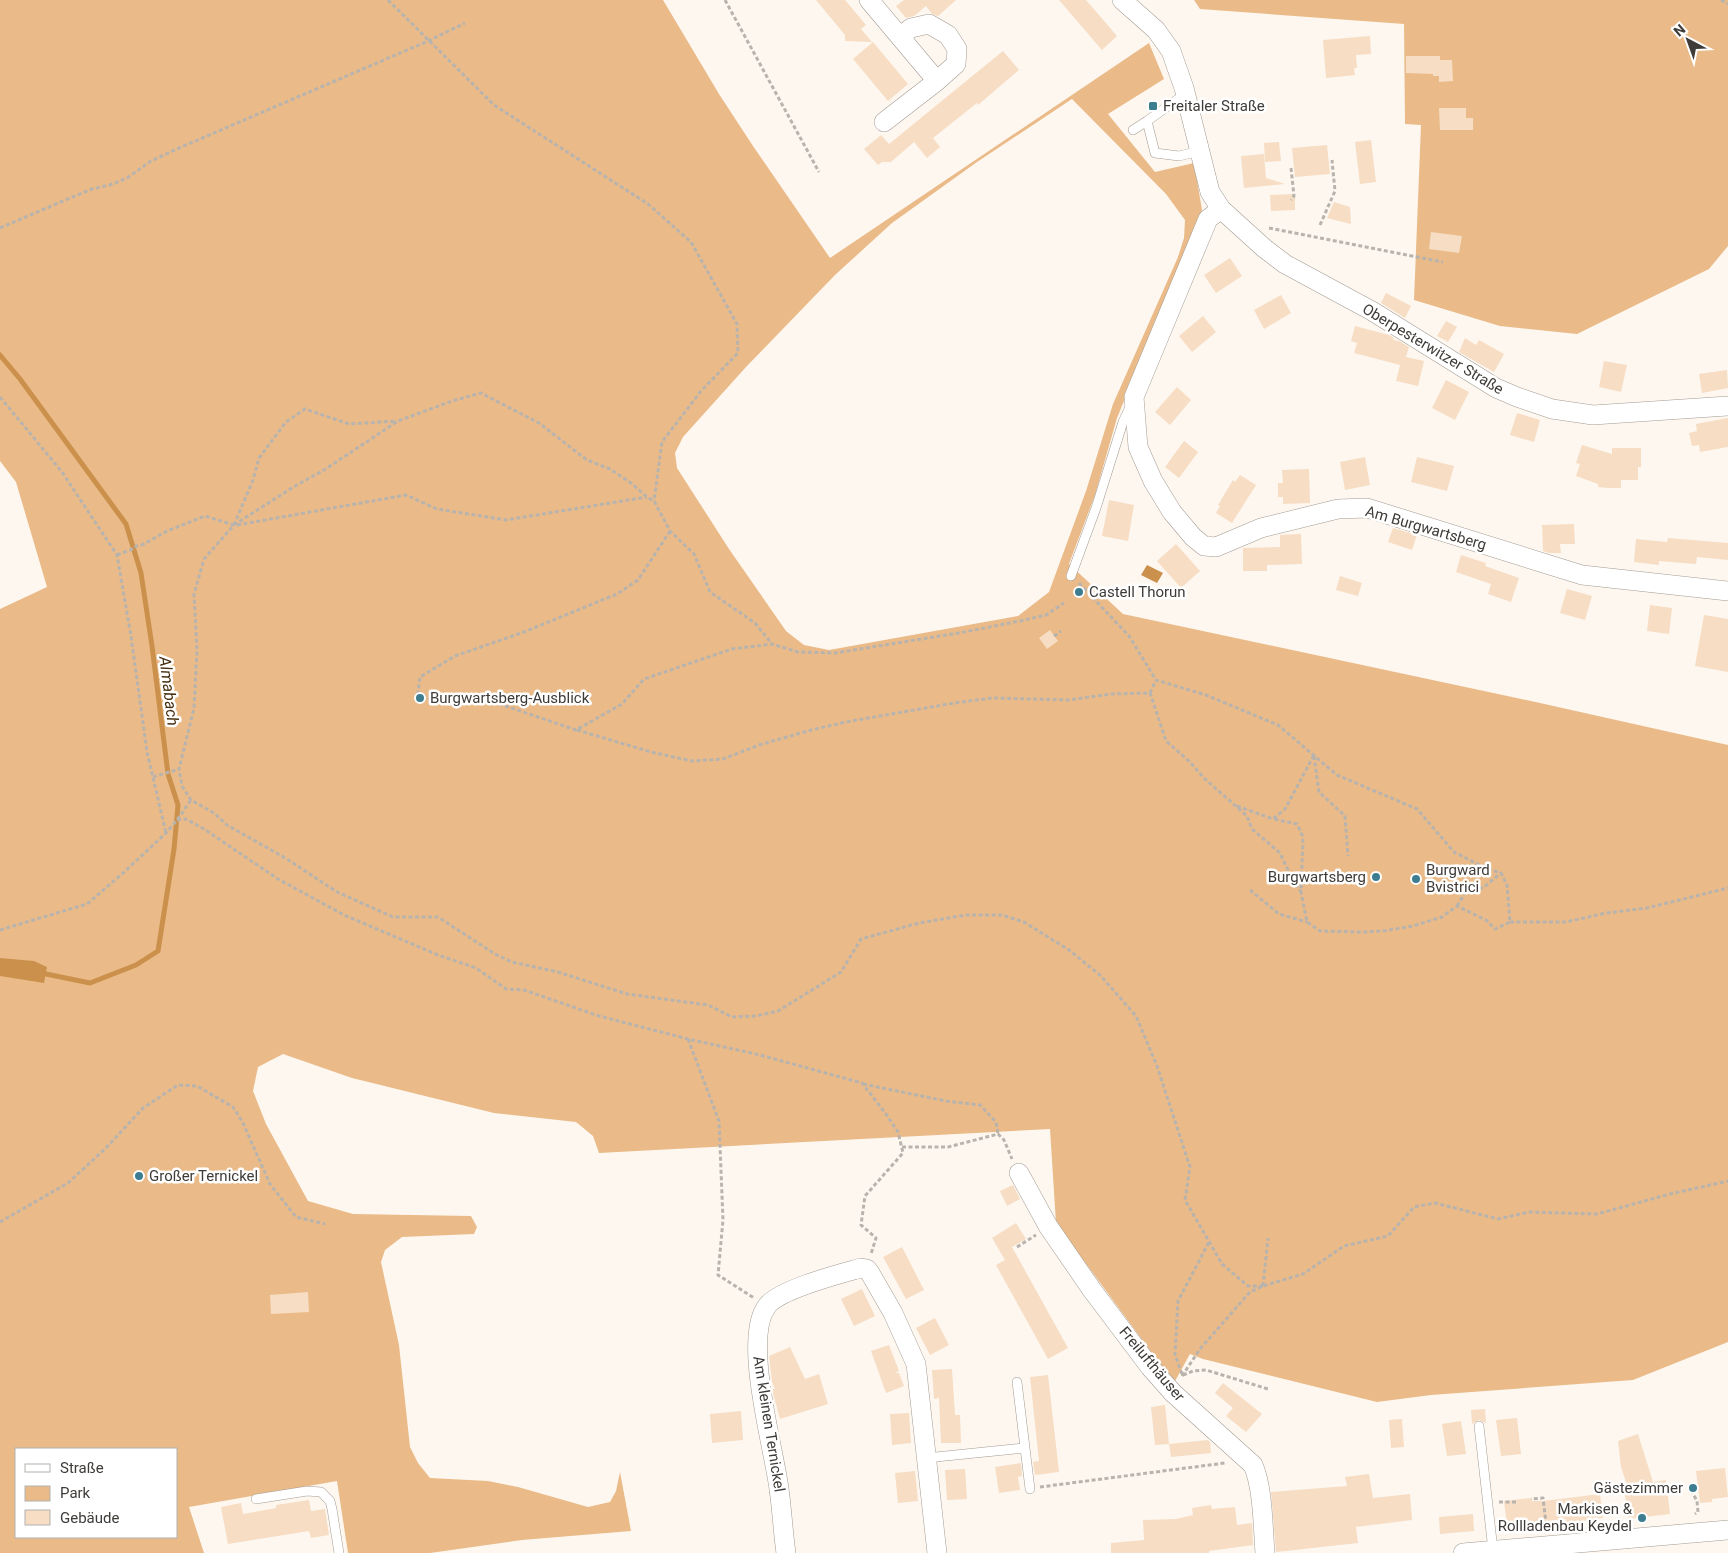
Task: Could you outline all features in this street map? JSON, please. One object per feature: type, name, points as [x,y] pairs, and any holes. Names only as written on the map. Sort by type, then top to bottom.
[{"type":"street","points":[[869,0],[936,81]]},
{"type":"street","points":[[1122,0],[1156,30],[1171,51],[1186,97],[1210,192],[1221,209],[1241,228]]},
{"type":"street","points":[[884,122],[956,64],[957,49],[948,35],[929,24],[911,28],[900,38]]},
{"type":"street","name":"Am Burgwartsberg","points":[[1221,209],[1208,219],[1134,397],[1138,447],[1153,481],[1172,512],[1193,537],[1204,546],[1216,547],[1261,528],[1338,508],[1367,508],[1582,575],[1728,592]]},
{"type":"street","name":"Oberpesterwitzer Straße","points":[[1241,228],[1285,264],[1372,311],[1496,388],[1552,409],[1593,415],[1728,406]]},
{"type":"street","name":"Freilufthäuser","points":[[1018,1173],[1048,1226],[1092,1290],[1150,1367],[1173,1392],[1253,1465],[1257,1474],[1265,1553]]},
{"type":"street","points":[[766,1306],[780,1295],[839,1274],[861,1268],[866,1269],[870,1273],[893,1313],[916,1364],[936,1553]]},
{"type":"street","name":"Am kleinen Ternickel","points":[[766,1306],[757,1341],[757,1368],[779,1488],[786,1553]]},
{"type":"street","points":[[1464,1553],[1493,1550],[1531,1550],[1728,1530]]},
{"type":"lane","points":[[1133,130],[1178,99],[1186,97]]},
{"type":"lane","points":[[1147,121],[1155,153],[1179,156],[1200,151]]},
{"type":"lane","points":[[1071,576],[1096,508],[1123,422],[1134,397]]},
{"type":"lane","points":[[1017,1382],[1030,1489]]},
{"type":"lane","points":[[1478,1426],[1493,1550]]},
{"type":"lane","points":[[926,1458],[1024,1448]]},
{"type":"lane","points":[[256,1499],[307,1491],[321,1492],[330,1501],[338,1553]]},
{"type":"path","points":[[388,0],[494,105],[648,204],[691,242],[737,324],[738,353],[701,391],[662,442],[654,501],[670,531],[694,554],[710,592],[755,623],[772,644]]},
{"type":"path","points":[[725,0],[819,172]]},
{"type":"path","points":[[1721,0],[1728,4]]},
{"type":"path","points":[[0,228],[92,189],[118,181],[179,148],[428,41],[465,23]]},
{"type":"path","points":[[1320,225],[1335,191],[1332,160]]},
{"type":"path","points":[[1291,168],[1294,196],[1291,200]]},
{"type":"path","points":[[1241,228],[1245,223],[1443,262]]},
{"type":"path","points":[[654,501],[647,498],[631,483],[610,469],[587,460],[539,423],[481,393],[452,401],[398,421],[324,470],[234,525],[204,558],[194,594],[197,651],[194,708],[180,769],[182,786],[191,800],[214,813],[226,825],[287,859],[337,892],[393,916],[438,917],[495,954],[512,962],[558,972],[627,994],[708,1005],[732,1017],[756,1016],[778,1011],[841,972],[861,939],[919,924],[966,915],[1002,915],[1024,922],[1069,950],[1100,975],[1136,1016],[1157,1066],[1190,1167],[1185,1200],[1222,1264],[1248,1286],[1263,1286]]},
{"type":"path","points":[[0,397],[62,472],[117,555],[131,636],[147,752],[166,833]]},
{"type":"path","points":[[234,525],[253,480],[259,458],[286,422],[304,409],[349,424],[398,421]]},
{"type":"path","points":[[117,555],[204,516],[234,525],[406,495],[437,509],[506,520],[647,498]]},
{"type":"path","points":[[670,531],[638,580],[617,594],[524,632],[455,656],[420,677],[418,692],[430,699],[488,700],[576,730],[651,752],[692,761],[723,758],[811,730],[846,722],[954,703],[992,698],[1068,700],[1111,694],[1150,694]]},
{"type":"path","points":[[1071,576],[1129,636],[1156,680],[1206,695],[1278,725],[1337,775],[1416,809],[1454,852],[1485,868],[1501,873],[1507,885],[1510,922]]},
{"type":"path","points":[[576,730],[622,704],[644,679],[732,649],[772,644],[798,652],[835,653],[1020,621],[1046,615],[1064,603]]},
{"type":"path","points":[[1054,636],[1061,631]]},
{"type":"path","points":[[1156,680],[1150,694],[1166,741],[1247,816],[1252,829],[1280,852],[1301,892]]},
{"type":"path","points":[[1273,818],[1285,809],[1314,755]]},
{"type":"path","points":[[1314,755],[1319,792],[1346,816],[1348,856]]},
{"type":"path","points":[[153,777],[180,769]]},
{"type":"path","points":[[0,930],[87,904],[166,833],[191,800]]},
{"type":"path","points":[[1236,805],[1297,824],[1303,837],[1301,892],[1307,922]]},
{"type":"path","points":[[177,820],[186,819],[204,829],[278,880],[344,915],[438,955],[476,968],[506,989],[524,990],[599,1016],[760,1055],[862,1083],[938,1100],[980,1105],[996,1122],[998,1134],[1004,1140],[1018,1173]]},
{"type":"path","points":[[1250,890],[1279,914],[1307,922],[1320,931],[1383,931],[1413,926],[1442,917],[1457,906],[1469,887],[1483,888],[1501,873]]},
{"type":"path","points":[[1457,906],[1486,920],[1495,929],[1510,922],[1566,922],[1606,913],[1647,908],[1728,888]]},
{"type":"path","points":[[688,1039],[719,1121],[723,1220],[718,1275],[766,1306]]},
{"type":"path","points":[[862,1083],[898,1132],[903,1153],[865,1196],[861,1225],[876,1238]]},
{"type":"path","points":[[0,1222],[68,1183],[106,1148],[144,1108],[178,1085],[197,1086],[233,1107],[243,1123],[270,1184],[296,1217],[325,1224]]},
{"type":"path","points":[[902,1147],[948,1147],[998,1134]]},
{"type":"path","points":[[1182,1375],[1200,1349],[1250,1292],[1263,1286],[1304,1274],[1344,1246],[1388,1236],[1414,1208],[1435,1203],[1498,1219],[1529,1212],[1597,1214],[1670,1194],[1728,1182]]},
{"type":"path","points":[[1263,1286],[1268,1238]]},
{"type":"path","points":[[1017,1247],[1027,1240]]},
{"type":"path","points":[[1182,1375],[1175,1356],[1178,1301],[1209,1241]]},
{"type":"path","points":[[1182,1375],[1193,1371],[1206,1370],[1268,1389]]},
{"type":"path","points":[[1030,1489],[1248,1460]]},
{"type":"path","points":[[1691,1490],[1697,1501],[1698,1512],[1695,1514]]},
{"type":"path","points":[[1530,1525],[1546,1523],[1543,1498],[1531,1499]]},
{"type":"path","points":[[1493,1502],[1516,1502]]},
{"type":"green space","points":[[0,0],[663,0],[719,94],[830,258],[1149,43],[1164,79],[1108,114],[1155,172],[1194,163],[1202,210],[1117,418],[1095,495],[1069,564],[1123,614],[1728,745],[1728,1342],[1633,1380],[1431,1395],[1377,1402],[1203,1359],[1190,1354],[1174,1383],[1056,1223],[1050,1129],[599,1153],[593,1136],[576,1122],[494,1113],[352,1078],[283,1054],[258,1067],[253,1091],[266,1124],[308,1201],[353,1214],[471,1216],[477,1227],[474,1234],[402,1237],[385,1250],[381,1262],[399,1345],[410,1447],[418,1463],[430,1478],[488,1481],[518,1487],[588,1507],[610,1502],[616,1491],[620,1472],[631,1531],[522,1540],[430,1553],[348,1553],[337,1481],[189,1507],[204,1553],[0,1553],[0,609],[47,587],[16,482],[0,461]],"holes":[[[1072,99],[1166,194],[1185,220],[1184,238],[1178,257],[1113,404],[1086,491],[1049,592],[1018,616],[829,650],[804,645],[786,631],[729,549],[677,468],[675,453],[683,437],[746,367],[835,275],[892,223],[977,162]]]},
{"type":"green space","points":[[1194,0],[1728,0],[1728,246],[1709,269],[1577,334],[1500,326],[1414,300],[1421,125],[1405,124],[1404,24],[1200,9]]},
{"type":"shaded area","points":[[1147,565],[1163,573],[1157,583],[1141,575]]},
{"type":"shaded area","points":[[0,958],[34,961],[47,967],[44,983],[0,976]]},
{"type":"building","points":[[816,0],[845,0],[866,25],[861,29],[872,42],[845,41],[845,35]]},
{"type":"building","points":[[904,0],[956,0],[938,16],[932,14],[926,6],[914,16],[906,18],[896,6]]},
{"type":"building","points":[[1059,0],[1086,0],[1117,36],[1102,50]]},
{"type":"building","points":[[1370,36],[1371,54],[1356,55],[1357,68],[1354,68],[1355,75],[1326,78],[1323,40]]},
{"type":"building","points":[[873,42],[908,84],[888,101],[853,59]]},
{"type":"building","points":[[1003,51],[1019,70],[978,105],[977,103],[933,138],[940,147],[927,158],[914,142],[891,162],[882,162],[878,165],[864,149],[881,135],[889,144]]},
{"type":"building","points":[[1406,56],[1440,56],[1440,60],[1452,60],[1453,81],[1439,82],[1439,76],[1433,76],[1433,74],[1406,73]]},
{"type":"building","points":[[1439,108],[1466,108],[1466,118],[1473,118],[1473,130],[1440,130]]},
{"type":"building","points":[[1371,140],[1376,182],[1360,184],[1355,142]]},
{"type":"building","points":[[1279,142],[1281,161],[1265,162],[1264,143]]},
{"type":"building","points":[[1327,145],[1330,174],[1295,177],[1292,148]]},
{"type":"building","points":[[1264,154],[1266,178],[1285,184],[1244,188],[1241,156]]},
{"type":"building","points":[[1295,194],[1295,210],[1271,211],[1270,195]]},
{"type":"building","points":[[1334,202],[1350,207],[1351,224],[1327,218]]},
{"type":"building","points":[[1431,232],[1462,236],[1459,253],[1429,249]]},
{"type":"building","points":[[1230,258],[1242,276],[1216,293],[1204,275]]},
{"type":"building","points":[[1386,293],[1411,306],[1405,318],[1381,303]]},
{"type":"building","points":[[1281,295],[1291,313],[1264,329],[1254,310]]},
{"type":"building","points":[[1203,316],[1216,332],[1192,352],[1179,336]]},
{"type":"building","points":[[1446,321],[1457,327],[1448,342],[1437,336]]},
{"type":"building","points":[[1355,326],[1389,335],[1394,338],[1393,340],[1409,347],[1406,357],[1424,361],[1418,386],[1396,381],[1400,365],[1354,353],[1357,343],[1351,341]]},
{"type":"building","points":[[1465,338],[1476,345],[1479,340],[1504,354],[1494,372],[1459,352]]},
{"type":"building","points":[[1604,361],[1627,365],[1621,392],[1599,387]]},
{"type":"building","points":[[1727,370],[1728,388],[1702,393],[1699,374]]},
{"type":"building","points":[[1446,380],[1469,392],[1455,420],[1432,408]]},
{"type":"building","points":[[1177,387],[1191,400],[1170,425],[1155,412]]},
{"type":"building","points":[[1517,413],[1540,420],[1534,442],[1510,435]]},
{"type":"building","points":[[1728,418],[1728,447],[1700,452],[1699,445],[1692,446],[1689,433],[1697,431],[1696,424]]},
{"type":"building","points":[[1184,441],[1198,452],[1179,478],[1165,467]]},
{"type":"building","points":[[1582,445],[1612,454],[1612,448],[1641,448],[1641,467],[1638,467],[1638,480],[1621,480],[1621,488],[1608,488],[1598,487],[1598,484],[1576,476],[1580,464],[1576,463]]},
{"type":"building","points":[[1365,457],[1370,485],[1345,490],[1340,462]]},
{"type":"building","points":[[1417,457],[1454,466],[1447,491],[1411,482]]},
{"type":"building","points":[[1309,469],[1310,503],[1283,504],[1283,497],[1278,497],[1278,483],[1283,483],[1282,470]]},
{"type":"building","points":[[1240,475],[1256,485],[1232,523],[1216,513],[1220,506],[1218,505],[1233,480],[1235,482]]},
{"type":"building","points":[[1109,500],[1134,505],[1128,541],[1102,536]]},
{"type":"building","points":[[1574,524],[1575,544],[1560,544],[1561,553],[1543,551],[1542,525]]},
{"type":"building","points":[[1393,528],[1417,535],[1412,550],[1388,542]]},
{"type":"building","points":[[1301,534],[1302,564],[1267,565],[1267,571],[1243,571],[1243,548],[1280,547],[1280,535]]},
{"type":"building","points":[[1668,538],[1728,543],[1728,560],[1697,557],[1696,564],[1659,561],[1659,565],[1634,562],[1636,539],[1667,542]]},
{"type":"building","points":[[1176,544],[1200,571],[1181,588],[1157,561]]},
{"type":"building","points":[[1461,555],[1486,563],[1485,566],[1519,578],[1511,602],[1488,594],[1491,584],[1456,572]]},
{"type":"building","points":[[1340,576],[1362,583],[1358,596],[1336,590]]},
{"type":"building","points":[[1567,589],[1592,596],[1585,620],[1560,613]]},
{"type":"building","points":[[1650,605],[1672,608],[1669,634],[1647,631]]},
{"type":"building","points":[[1704,615],[1728,619],[1728,672],[1695,666]]},
{"type":"building","points":[[1050,630],[1058,641],[1047,649],[1039,638]]},
{"type":"building","points":[[1013,1185],[1020,1199],[1007,1206],[1000,1191]]},
{"type":"building","points":[[1016,1223],[1026,1239],[1012,1247],[1068,1348],[1048,1359],[996,1265],[1005,1260],[992,1238]]},
{"type":"building","points":[[902,1247],[924,1290],[906,1299],[883,1257]]},
{"type":"building","points":[[862,1289],[875,1316],[854,1326],[841,1299]]},
{"type":"building","points":[[308,1292],[309,1312],[271,1314],[270,1295]]},
{"type":"building","points":[[935,1318],[949,1345],[930,1355],[916,1328]]},
{"type":"building","points":[[889,1345],[899,1371],[895,1373],[899,1373],[904,1386],[886,1393],[871,1351]]},
{"type":"building","points":[[790,1347],[805,1379],[819,1374],[828,1404],[780,1419],[772,1389],[775,1389],[772,1382],[769,1356]]},
{"type":"building","points":[[952,1369],[955,1415],[960,1415],[961,1443],[941,1443],[939,1398],[934,1399],[932,1370]]},
{"type":"building","points":[[1048,1375],[1059,1472],[1035,1475],[1033,1462],[1039,1461],[1030,1377]]},
{"type":"building","points":[[1223,1383],[1262,1414],[1246,1432],[1226,1416],[1233,1408],[1215,1393]]},
{"type":"building","points":[[1165,1405],[1169,1444],[1155,1445],[1151,1407]]},
{"type":"building","points":[[1485,1409],[1486,1423],[1479,1420],[1472,1424],[1471,1410]]},
{"type":"building","points":[[741,1411],[743,1440],[712,1443],[710,1414]]},
{"type":"building","points":[[909,1413],[911,1443],[892,1445],[890,1414]]},
{"type":"building","points":[[1517,1418],[1521,1454],[1501,1456],[1496,1420]]},
{"type":"building","points":[[1402,1419],[1404,1447],[1391,1448],[1389,1420]]},
{"type":"building","points":[[1461,1421],[1466,1454],[1447,1456],[1442,1424]]},
{"type":"building","points":[[1638,1434],[1653,1482],[1666,1480],[1670,1514],[1628,1519],[1624,1486],[1627,1485],[1621,1467],[1618,1441]]},
{"type":"building","points":[[1208,1440],[1211,1453],[1171,1457],[1169,1444]]},
{"type":"building","points":[[1021,1463],[1022,1476],[1018,1477],[1020,1490],[999,1493],[995,1467]]},
{"type":"building","points":[[1725,1468],[1728,1497],[1712,1499],[1712,1502],[1700,1503],[1696,1471]]},
{"type":"building","points":[[965,1469],[967,1499],[947,1500],[945,1470]]},
{"type":"building","points":[[915,1471],[918,1501],[898,1503],[895,1473]]},
{"type":"building","points":[[1369,1474],[1373,1498],[1410,1494],[1412,1520],[1356,1527],[1358,1543],[1276,1552],[1271,1492],[1347,1486],[1345,1477]]},
{"type":"building","points":[[1600,1494],[1603,1518],[1567,1523],[1566,1519],[1507,1526],[1504,1501],[1531,1498],[1532,1501],[1543,1501]]},
{"type":"building","points":[[309,1500],[311,1511],[325,1509],[329,1535],[311,1538],[309,1531],[228,1544],[221,1507],[241,1503],[243,1514],[276,1508],[276,1505]]},
{"type":"building","points":[[1211,1505],[1212,1509],[1235,1507],[1237,1525],[1252,1523],[1253,1545],[1209,1551],[1209,1553],[1111,1553],[1111,1543],[1144,1540],[1143,1520],[1176,1519],[1193,1515],[1192,1508]]},
{"type":"building","points":[[1473,1514],[1474,1531],[1440,1534],[1439,1517]]},
{"type":"waterway","name":"Almabach","points":[[0,355],[20,379],[126,524],[141,573],[168,774],[178,805],[174,849],[158,951],[136,965],[90,983],[46,974]]},
{"type":"place","name":"Freitaler Straße","points":[[1153,106]]},
{"type":"place","name":"Castell Thorun","points":[[1079,592]]},
{"type":"place","name":"Burgwartsberg-Ausblick","points":[[420,698]]},
{"type":"place","name":"Burgwartsberg","points":[[1376,877]]},
{"type":"place","name":"Burgward Bvistrici","points":[[1416,879]]},
{"type":"place","name":"Großer Ternickel","points":[[139,1176]]},
{"type":"place","name":"Gästezimmer","points":[[1693,1488]]},
{"type":"place","name":"Markisen & Rollladenbau Keydel","points":[[1642,1518]]}]
